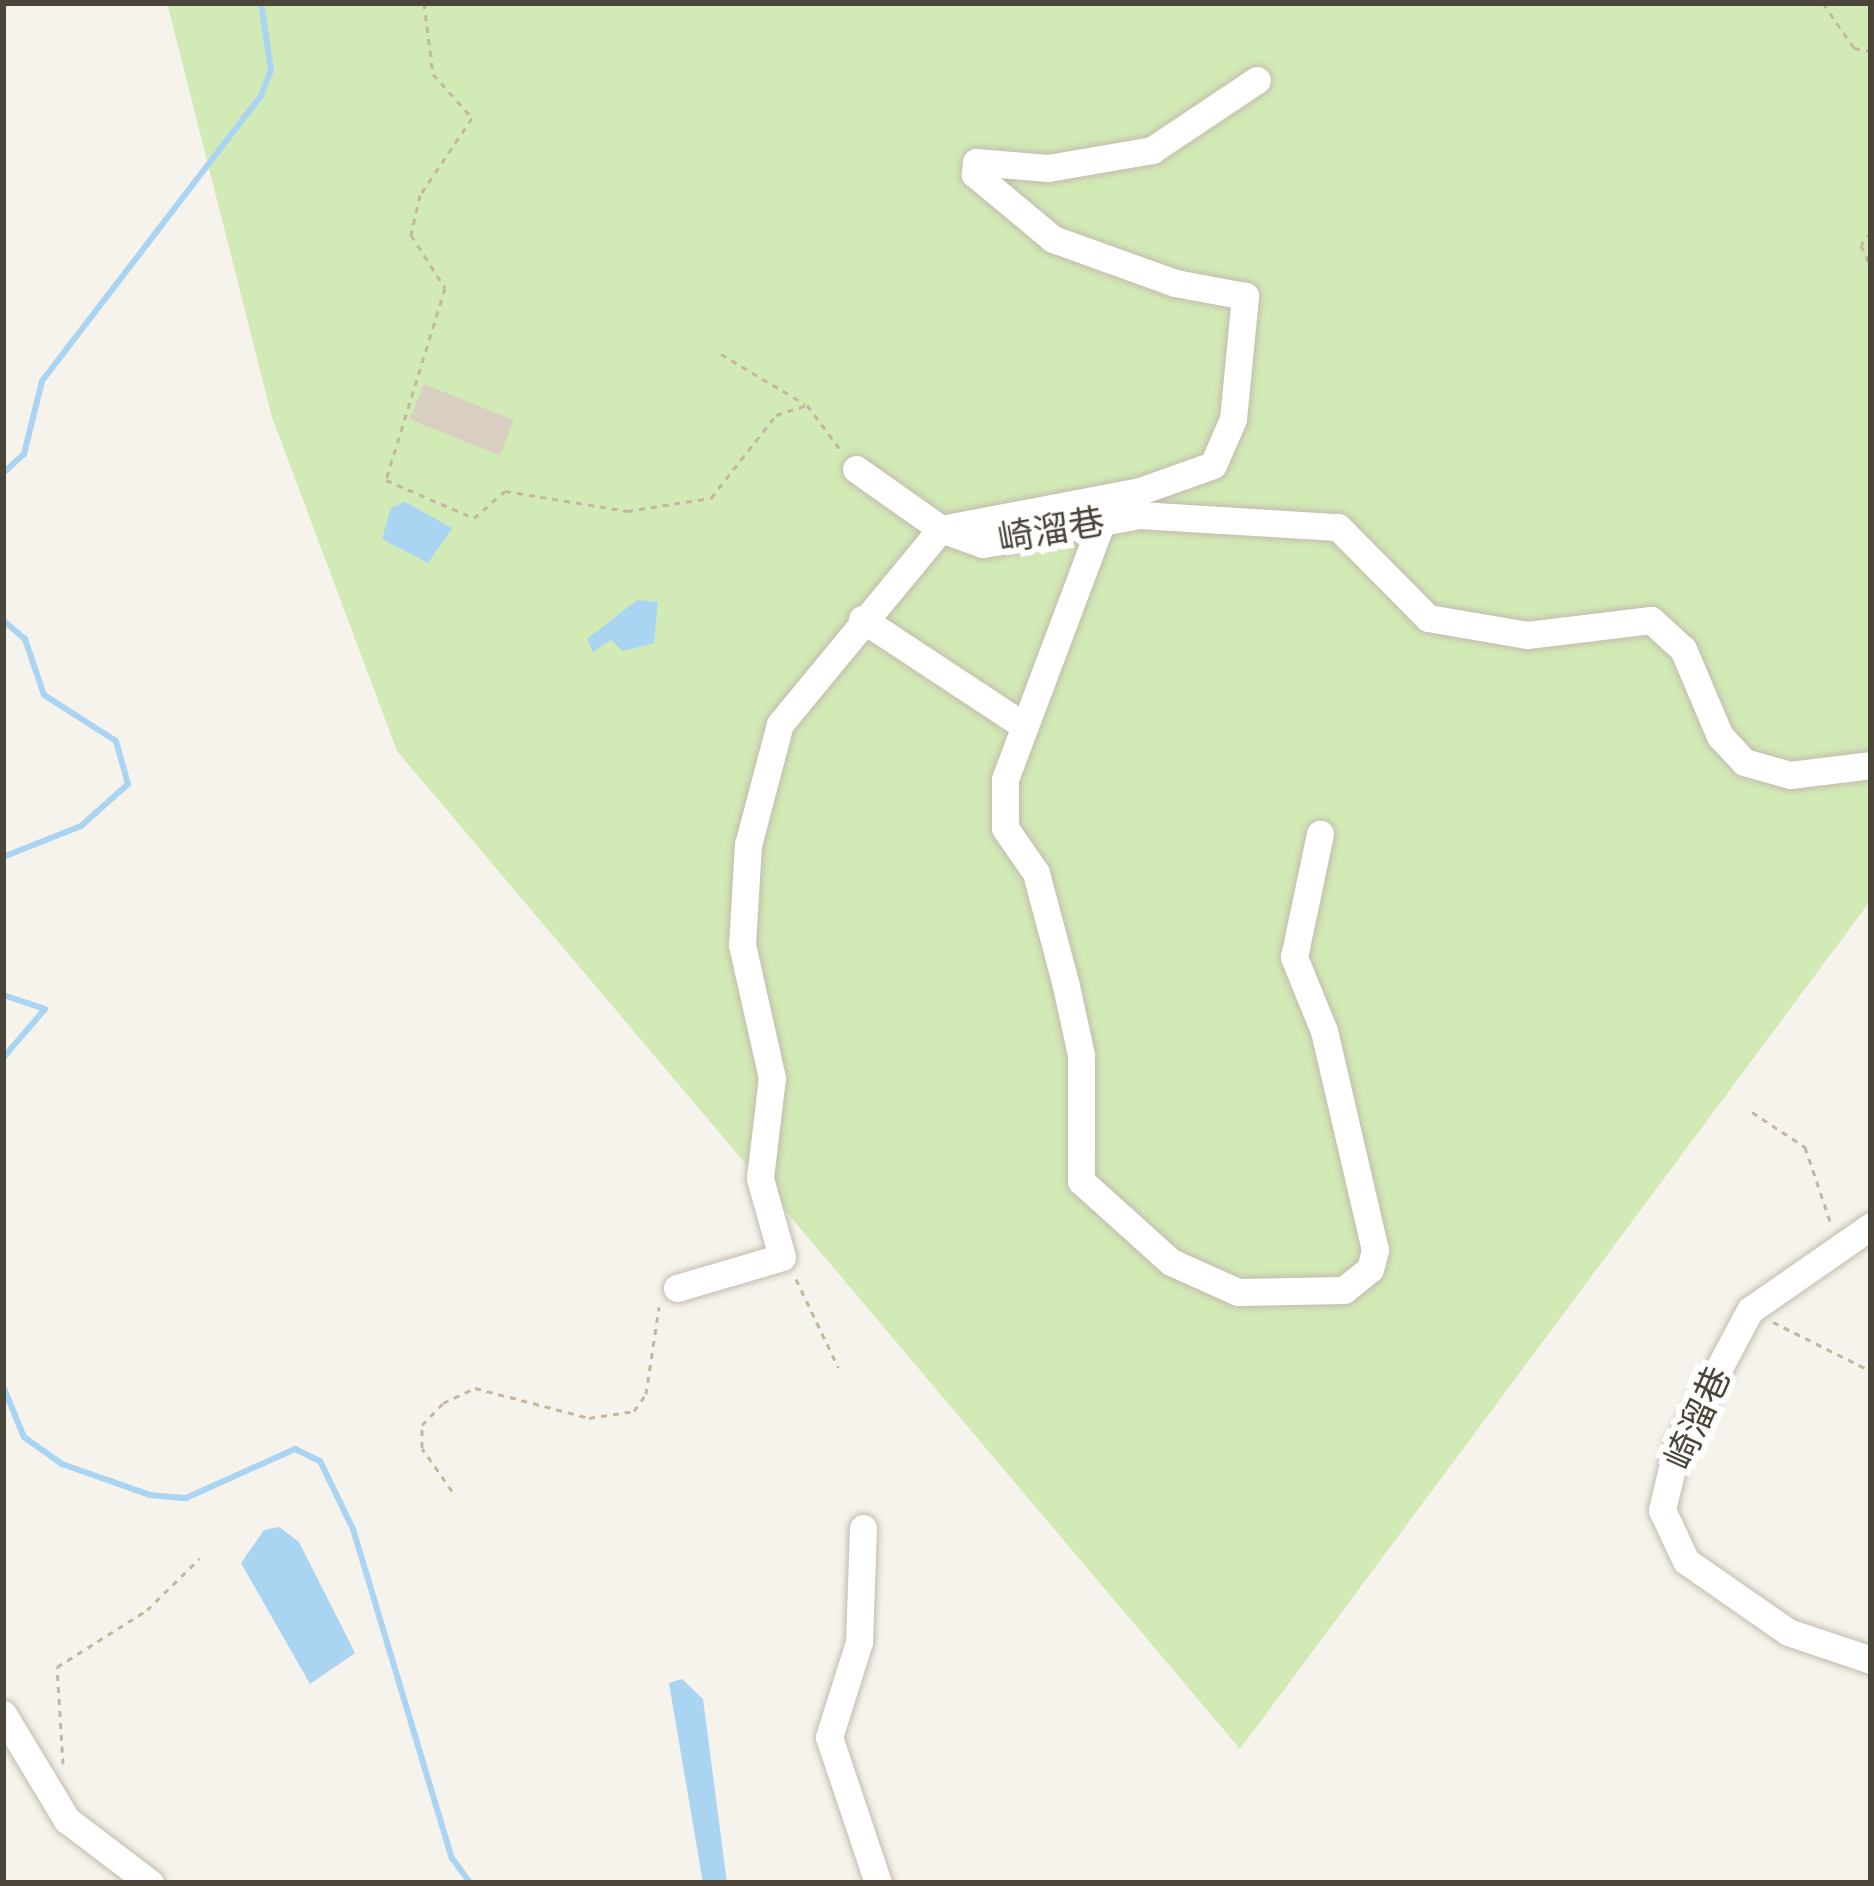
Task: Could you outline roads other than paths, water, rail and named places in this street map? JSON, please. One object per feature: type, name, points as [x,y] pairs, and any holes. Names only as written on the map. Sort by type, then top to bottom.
[{"type":"street","points":[[676,1288],[782,1257],[760,1178],[772,1078],[742,945],[748,845],[780,724],[862,619],[941,530],[1140,490],[1213,465],[1232,419],[1245,296],[1175,283],[1053,239],[975,174],[976,162],[1048,168],[1152,151],[1257,80]]},
{"type":"street","points":[[856,470],[941,530]]},
{"type":"street","name":"崎溜巷","points":[[941,530],[983,544],[1102,521],[1210,514],[1278,530],[1337,526],[1363,544],[1403,600],[1429,618],[1526,635],[1651,620],[1683,649],[1720,736],[1744,762],[1790,775],[1871,766]]},
{"type":"street","points":[[1102,521],[1005,779],[1005,829],[1036,873],[1071,1009],[1081,1181],[1171,1262],[1238,1292],[1344,1290],[1370,1269],[1375,1250],[1324,1030],[1294,957],[1320,834]]},
{"type":"street","points":[[862,619],[1024,726]]},
{"type":"street","name":"崎溜巷","points":[[1859,1245],[1750,1310],[1677,1447],[1662,1510],[1686,1561],[1787,1632],[1871,1660]]},
{"type":"street","points":[[863,1528],[860,1642],[829,1737],[878,1883]]},
{"type":"street","points":[[3,1714],[67,1820],[150,1883]]},
{"type":"water","points":[[405,502],[452,528],[428,563],[382,539],[391,508]]},
{"type":"water","points":[[637,600],[658,602],[654,643],[623,651],[611,640],[593,652],[587,639]]},
{"type":"water","points":[[279,1527],[299,1542],[355,1653],[310,1684],[241,1563],[264,1530]]},
{"type":"water","points":[[682,1679],[703,1699],[727,1883],[703,1883],[669,1683]]},
{"type":"waterway","points":[[3,473],[24,454],[42,381],[261,96],[271,70],[261,3]]},
{"type":"waterway","points":[[3,620],[25,639],[44,695],[116,741],[128,784],[81,826],[3,857]]},
{"type":"waterway","points":[[3,995],[45,1009],[3,1058]]},
{"type":"waterway","points":[[3,1386],[24,1437],[62,1464],[150,1495],[186,1498],[295,1449],[320,1461],[353,1529],[452,1858],[470,1883]]}]
